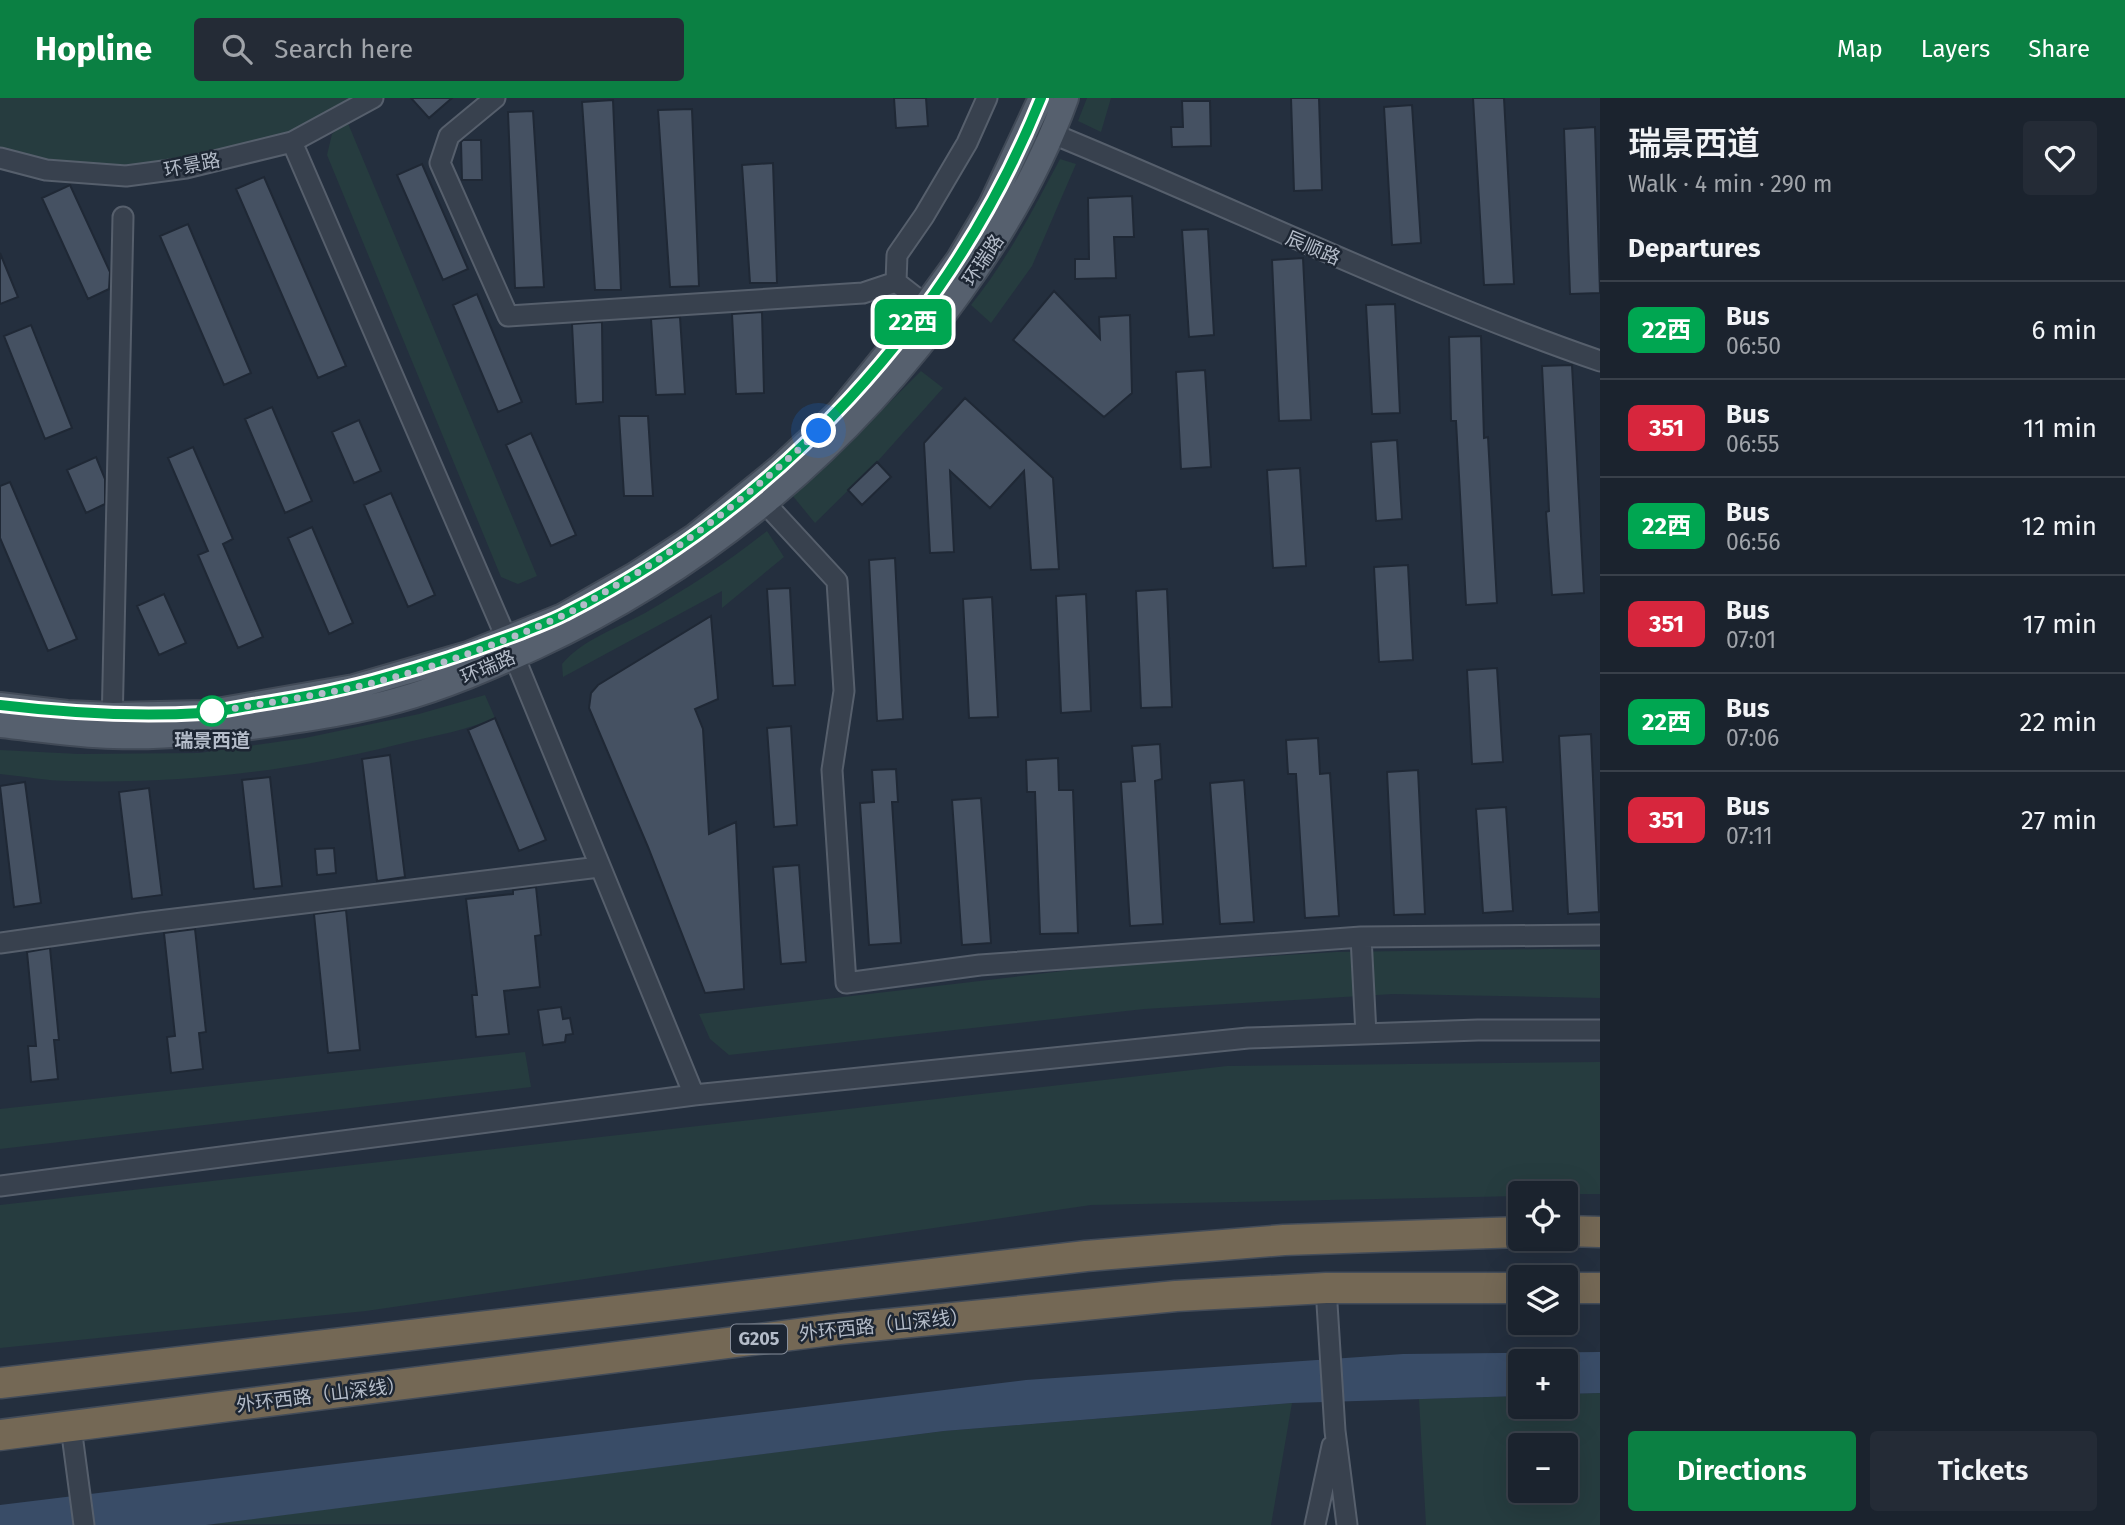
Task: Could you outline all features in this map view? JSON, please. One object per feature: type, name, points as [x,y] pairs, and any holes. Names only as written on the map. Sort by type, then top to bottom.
[{"type":"highway","points":[[1578,1231],[1600,1232]]},
{"type":"highway","name":"G205","points":[[0,1383],[1086,1256],[1284,1240],[1508,1232]]},
{"type":"highway","name":"外环西路（山深线）","points":[[0,1435],[839,1329],[1176,1296],[1326,1288],[1508,1288]]},
{"type":"highway","points":[[1578,1288],[1600,1288]]},
{"type":"main road","name":"环瑞路","points":[[510,647],[581,625],[648,587],[706,549],[766,504],[869,407],[906,365],[959,259],[991,205],[1041,98]]},
{"type":"main road","name":"环瑞路","points":[[0,725],[112,725],[212,733],[323,716],[397,700],[457,680],[633,576],[695,536],[779,468],[839,412],[934,311],[1007,224],[1053,134],[1066,98]]},
{"type":"main road","name":"环瑞路","points":[[0,705],[67,713],[112,725]]},
{"type":"street","name":"环景路","points":[[0,158],[46,170],[126,176],[186,168],[292,142],[373,98]]},
{"type":"street","points":[[495,98],[449,136],[440,163],[509,316],[863,293],[896,282]]},
{"type":"street","points":[[896,282],[897,255],[924,216],[967,143],[987,98]]},
{"type":"street","name":"辰顺路","points":[[1030,125],[1331,256],[1521,334],[1600,360]]},
{"type":"street","points":[[292,142],[510,647],[694,1096]]},
{"type":"street","points":[[112,725],[123,217]]},
{"type":"street","points":[[896,282],[934,311]]},
{"type":"street","points":[[766,504],[837,581],[844,691],[832,770],[846,983],[980,965],[1361,937],[1600,935]]},
{"type":"street","points":[[0,943],[599,867]]},
{"type":"street","points":[[1361,937],[1366,1034]]},
{"type":"street","points":[[0,1186],[694,1096],[1248,1038],[1600,1030]]},
{"type":"street","points":[[1326,1288],[1335,1431],[1347,1525]]},
{"type":"street","points":[[71,1427],[84,1525]]},
{"type":"street","points":[[1315,1525],[1335,1431]]},
{"type":"green space","points":[[0,98],[373,98],[292,142],[126,176],[0,158]]},
{"type":"green space","points":[[1087,98],[1111,98],[1101,132],[1078,121]]},
{"type":"green space","points":[[347,121],[537,576],[518,584],[501,577],[327,155],[332,134]]},
{"type":"green space","points":[[1060,159],[1076,164],[1032,266],[991,323],[971,305],[1008,252]]},
{"type":"green space","points":[[921,371],[943,388],[877,462],[815,523],[792,495]]},
{"type":"green space","points":[[767,531],[784,557],[722,608],[722,591],[563,677],[562,664],[579,648],[677,594]]},
{"type":"green space","points":[[485,695],[495,718],[452,732],[282,768],[198,778],[112,781],[60,781],[0,774],[0,750],[79,754],[199,753],[305,738],[419,714]]},
{"type":"green space","points":[[1600,950],[1600,998],[1393,994],[1144,1009],[729,1055],[710,1039],[699,1014],[1106,966],[1336,952]]},
{"type":"green space","points":[[525,1052],[531,1087],[0,1149],[0,1109]]},
{"type":"green space","points":[[1600,1062],[1600,1194],[1578,1194],[1578,1181],[1508,1181],[1508,1196],[1091,1205],[366,1311],[0,1348],[0,1205],[1227,1066]]},
{"type":"green space","points":[[1600,1393],[1600,1525],[1426,1525],[1419,1399],[1508,1396],[1508,1419],[1578,1419],[1578,1394]]},
{"type":"green space","points":[[1292,1403],[1271,1525],[211,1524],[944,1431]]},
{"type":"water","points":[[1578,1352],[1600,1352],[1600,1393],[1578,1394]]},
{"type":"water","points":[[1508,1353],[1508,1396],[1292,1403],[944,1431],[206,1525],[0,1525],[0,1505],[1026,1380],[1403,1354]]},
{"type":"building","points":[[411,98],[452,98],[429,118]]},
{"type":"building","points":[[894,98],[926,98],[928,126],[896,128]]},
{"type":"building","points":[[1291,98],[1319,98],[1322,190],[1294,191]]},
{"type":"building","points":[[1473,98],[1504,98],[1514,284],[1484,285]]},
{"type":"building","points":[[613,100],[621,290],[595,290],[582,102]]},
{"type":"building","points":[[1182,101],[1210,101],[1211,146],[1172,147],[1171,127],[1183,127]]},
{"type":"building","points":[[1412,105],[1421,243],[1392,245],[1384,107]]},
{"type":"building","points":[[692,109],[699,286],[670,287],[658,110]]},
{"type":"building","points":[[533,111],[544,287],[515,288],[508,112]]},
{"type":"building","points":[[1595,127],[1600,293],[1570,294],[1564,129]]},
{"type":"building","points":[[463,140],[481,140],[482,180],[462,180]]},
{"type":"building","points":[[773,163],[777,283],[750,283],[742,165]]},
{"type":"building","points":[[422,164],[468,269],[443,280],[397,175]]},
{"type":"building","points":[[264,177],[346,366],[318,378],[236,189]]},
{"type":"building","points":[[70,185],[110,272],[109,289],[88,299],[42,198]]},
{"type":"building","points":[[1132,196],[1134,237],[1114,237],[1116,278],[1075,279],[1075,259],[1089,259],[1088,198]]},
{"type":"building","points":[[188,224],[251,373],[224,385],[160,236]]},
{"type":"building","points":[[1208,229],[1214,335],[1189,337],[1182,230]]},
{"type":"building","points":[[0,253],[18,297],[0,304]]},
{"type":"building","points":[[1303,258],[1311,420],[1279,421],[1272,260]]},
{"type":"building","points":[[1054,291],[1100,339],[1099,317],[1130,315],[1132,393],[1104,417],[1013,340]]},
{"type":"building","points":[[477,294],[522,402],[498,412],[453,305]]},
{"type":"building","points":[[1395,304],[1400,413],[1372,414],[1366,305]]},
{"type":"building","points":[[762,312],[764,393],[736,394],[732,314]]},
{"type":"building","points":[[680,317],[685,394],[656,395],[651,319]]},
{"type":"building","points":[[602,322],[603,402],[576,404],[572,324]]},
{"type":"building","points":[[31,325],[72,428],[45,439],[4,336]]},
{"type":"building","points":[[1481,336],[1484,438],[1488,437],[1497,603],[1466,605],[1456,421],[1451,421],[1449,337]]},
{"type":"building","points":[[1572,365],[1584,593],[1552,595],[1546,512],[1549,511],[1542,366]]},
{"type":"building","points":[[1205,370],[1211,467],[1181,469],[1176,372]]},
{"type":"building","points":[[965,398],[1053,478],[1059,569],[1031,570],[1024,471],[990,508],[950,471],[954,552],[930,553],[924,443]]},
{"type":"building","points":[[272,407],[312,501],[285,513],[245,419]]},
{"type":"building","points":[[619,416],[648,416],[653,496],[624,496]]},
{"type":"building","points":[[359,420],[381,471],[354,483],[332,432]]},
{"type":"building","points":[[531,433],[576,535],[551,546],[506,445]]},
{"type":"building","points":[[1397,440],[1402,519],[1376,521],[1371,442]]},
{"type":"building","points":[[193,447],[233,539],[223,544],[263,637],[238,648],[198,555],[208,551],[168,458]]},
{"type":"building","points":[[96,457],[105,479],[105,504],[86,513],[67,470]]},
{"type":"building","points":[[877,462],[891,477],[862,505],[848,490]]},
{"type":"building","points":[[1300,468],[1306,566],[1273,568],[1267,470]]},
{"type":"building","points":[[10,482],[77,639],[48,651],[0,538],[0,486]]},
{"type":"building","points":[[391,493],[435,595],[408,607],[364,505]]},
{"type":"building","points":[[312,527],[353,623],[329,634],[288,538]]},
{"type":"building","points":[[895,558],[903,719],[877,721],[869,560]]},
{"type":"building","points":[[1408,565],[1413,660],[1379,662],[1374,567]]},
{"type":"building","points":[[790,588],[795,685],[773,686],[767,589]]},
{"type":"building","points":[[1167,589],[1172,707],[1141,708],[1136,591]]},
{"type":"building","points":[[164,594],[186,643],[159,655],[137,606]]},
{"type":"building","points":[[1086,594],[1091,711],[1061,713],[1056,596]]},
{"type":"building","points":[[992,597],[998,717],[969,718],[963,599]]},
{"type":"building","points":[[711,616],[718,699],[695,709],[703,729],[709,834],[736,822],[744,989],[705,993],[648,847],[589,708],[591,693],[598,685]]},
{"type":"building","points":[[1497,668],[1503,762],[1472,764],[1467,670]]},
{"type":"building","points":[[495,718],[546,840],[519,851],[468,730]]},
{"type":"building","points":[[791,726],[797,825],[774,827],[767,728]]},
{"type":"building","points":[[1591,734],[1599,912],[1568,914],[1559,736]]},
{"type":"building","points":[[1318,738],[1320,774],[1330,773],[1339,916],[1305,918],[1296,774],[1288,774],[1286,740]]},
{"type":"building","points":[[1160,744],[1162,779],[1155,781],[1163,924],[1130,926],[1121,782],[1135,781],[1132,746]]},
{"type":"building","points":[[390,755],[405,877],[377,881],[362,759]]},
{"type":"building","points":[[1058,758],[1059,790],[1073,790],[1078,933],[1040,934],[1035,792],[1027,792],[1026,760]]},
{"type":"building","points":[[896,769],[898,802],[892,802],[901,943],[869,945],[860,803],[874,802],[872,770]]},
{"type":"building","points":[[1418,770],[1425,914],[1394,915],[1387,772]]},
{"type":"building","points":[[270,777],[282,886],[254,889],[242,780]]},
{"type":"building","points":[[1244,780],[1254,922],[1220,924],[1210,783]]},
{"type":"building","points":[[25,782],[41,903],[14,907],[0,786]]},
{"type":"building","points":[[149,788],[162,895],[132,899],[119,792]]},
{"type":"building","points":[[981,798],[991,943],[962,945],[952,800]]},
{"type":"building","points":[[1506,807],[1513,911],[1483,913],[1476,809]]},
{"type":"building","points":[[334,848],[336,873],[317,875],[315,849]]},
{"type":"building","points":[[799,865],[806,962],[781,964],[773,867]]},
{"type":"building","points":[[536,887],[541,935],[535,936],[540,987],[504,991],[509,1034],[476,1037],[472,995],[477,995],[466,899],[513,894],[513,890]]},
{"type":"building","points":[[346,910],[360,1050],[328,1053],[314,914]]},
{"type":"building","points":[[195,929],[206,1032],[199,1033],[203,1069],[171,1073],[167,1037],[175,1036],[164,933]]},
{"type":"building","points":[[50,948],[59,1040],[54,1040],[58,1079],[31,1082],[28,1046],[36,1046],[27,952]]},
{"type":"building","points":[[561,1007],[563,1019],[570,1018],[573,1034],[566,1035],[565,1042],[543,1045],[538,1010]]},
{"type":"bus line","name":"22西","points":[[0,705],[113,715],[205,713],[297,699],[354,687],[468,654],[563,616],[633,576],[695,536],[779,468],[839,412],[919,314],[959,259],[991,205],[1023,142],[1041,98]]},
{"type":"place","name":"瑞景西道","points":[[212,711]]},
{"type":"route","points":[[212,711],[205,713],[354,687],[468,654],[563,616],[695,536],[779,468],[819,431]]}]
